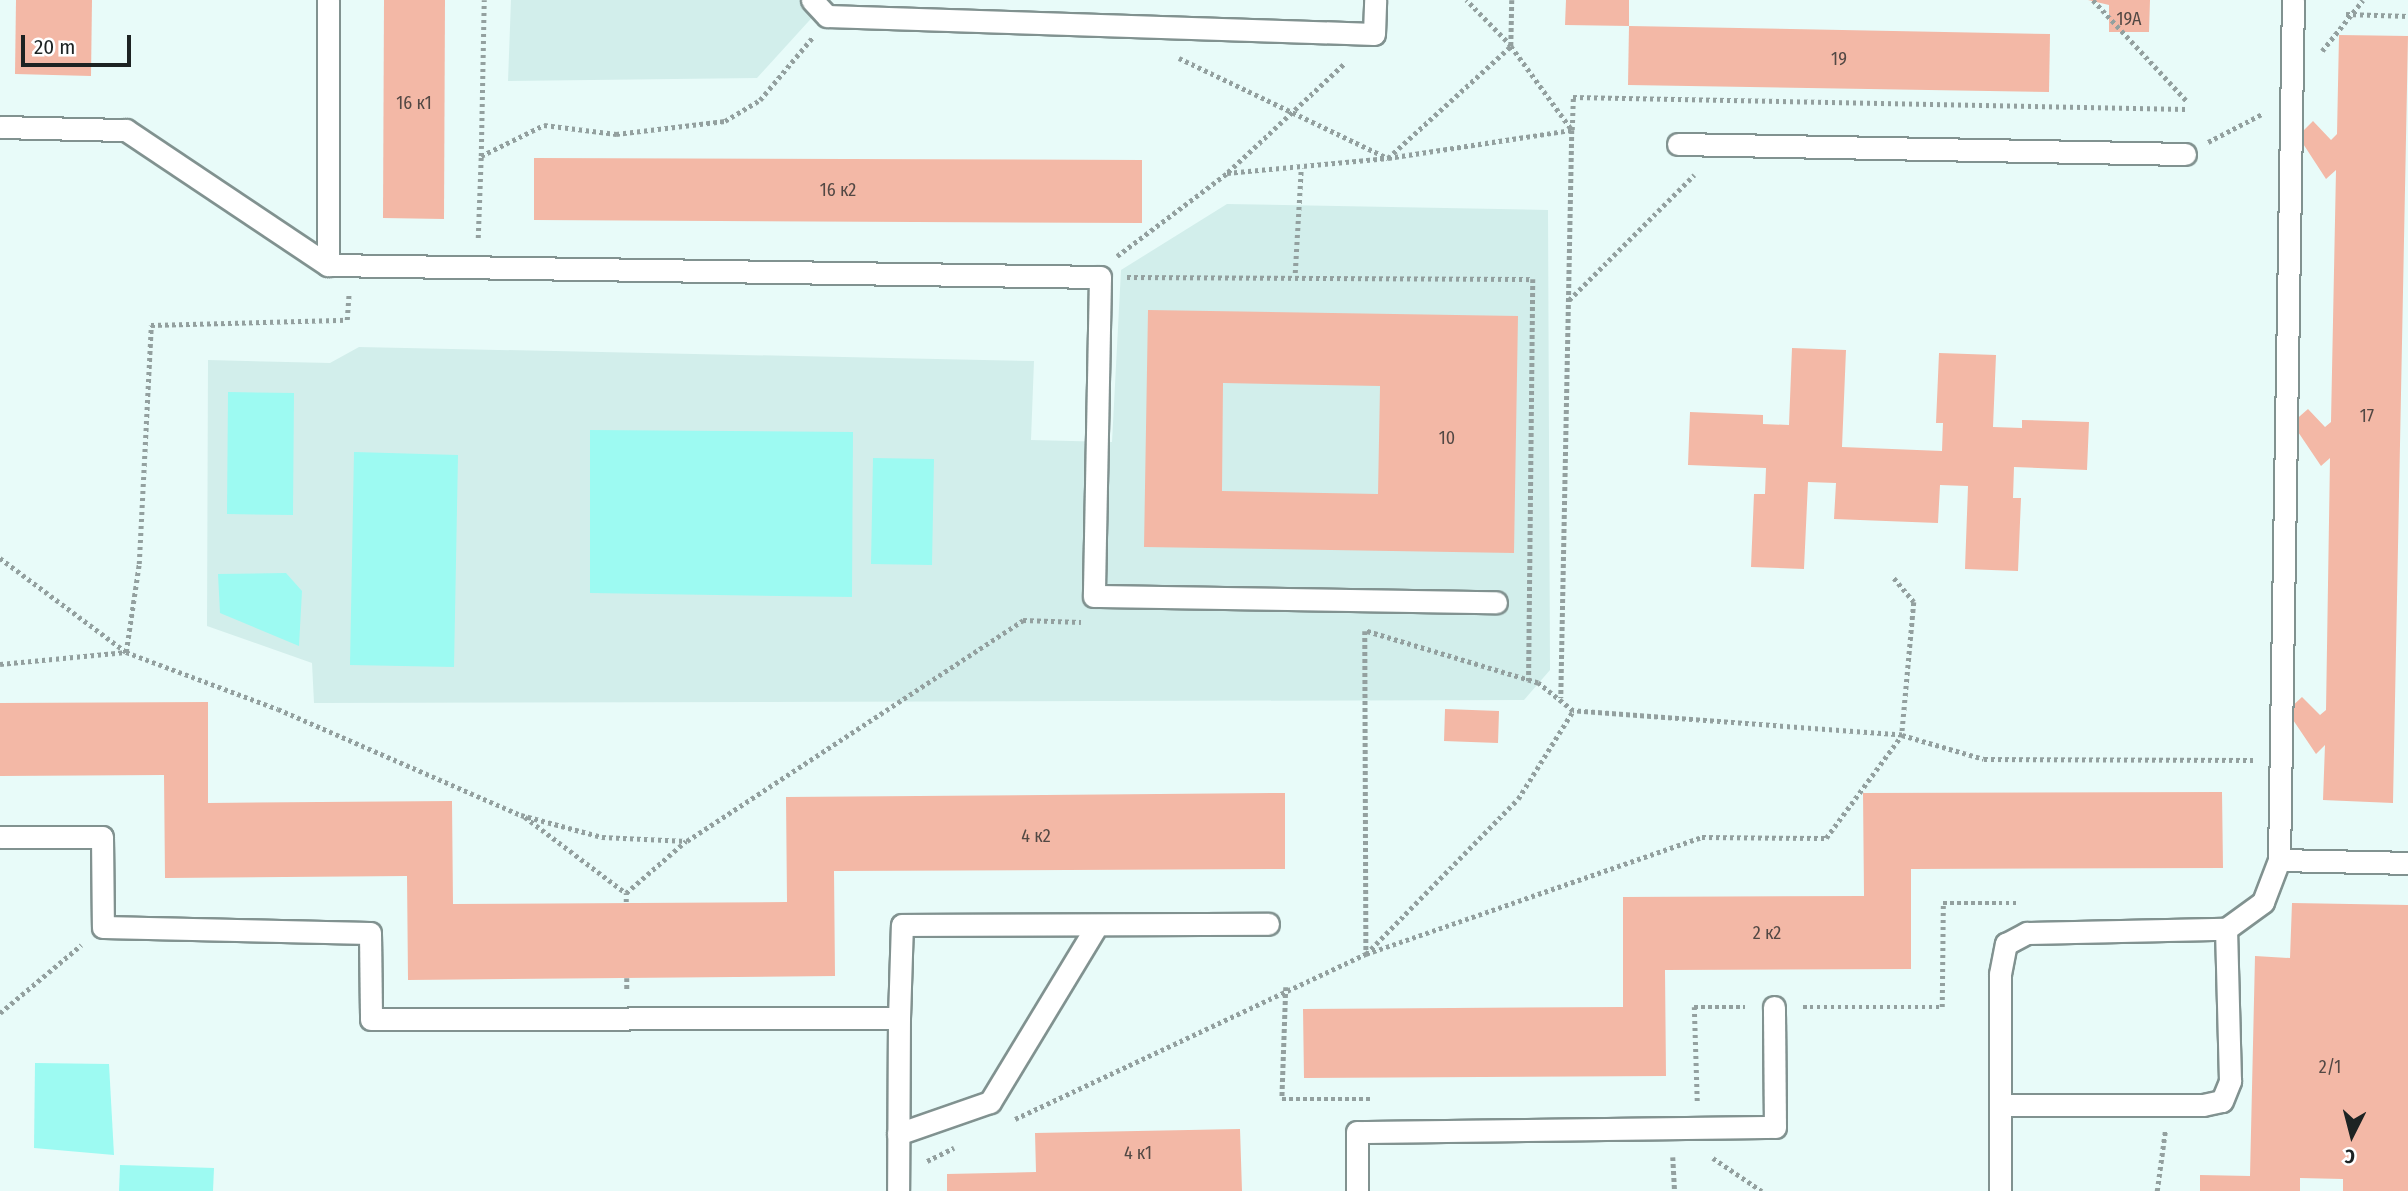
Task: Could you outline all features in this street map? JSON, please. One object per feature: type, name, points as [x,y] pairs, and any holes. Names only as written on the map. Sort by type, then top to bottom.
[{"type":"lane","points":[[328,0],[328,265]]},
{"type":"lane","points":[[812,0],[831,16],[1374,34],[1375,0]]},
{"type":"lane","points":[[2000,1191],[2003,1105],[2000,974],[2006,944],[2027,933],[2226,929],[2263,902],[2279,859],[2292,0]]},
{"type":"lane","points":[[0,127],[126,130],[328,265],[1100,277],[1094,596],[1496,602]]},
{"type":"lane","points":[[1678,144],[2185,154]]},
{"type":"lane","points":[[0,837],[102,838],[103,927],[370,933],[372,1019],[899,1018]]},
{"type":"lane","points":[[2279,859],[2408,863]]},
{"type":"lane","points":[[898,1191],[902,925],[1094,930],[1268,925]]},
{"type":"lane","points":[[2003,1105],[2222,1101],[2230,1082],[2226,929]]},
{"type":"lane","points":[[898,1134],[989,1102],[1094,930]]},
{"type":"lane","points":[[1357,1191],[1357,1132],[1775,1128],[1774,1007]]},
{"type":"path","points":[[477,267],[484,0]]},
{"type":"path","points":[[1466,0],[1511,46],[1572,131]]},
{"type":"path","points":[[1388,158],[1511,46],[1512,0]]},
{"type":"path","points":[[2093,0],[2187,101]]},
{"type":"path","points":[[2346,14],[2408,16]]},
{"type":"path","points":[[481,156],[544,125],[615,134],[725,121],[760,100],[831,16]]},
{"type":"path","points":[[1109,262],[1227,173],[1374,34]]},
{"type":"path","points":[[1170,54],[1388,158]]},
{"type":"path","points":[[1561,698],[1573,97],[2186,109]]},
{"type":"path","points":[[1227,173],[1388,158],[1572,131]]},
{"type":"path","points":[[1569,301],[1723,145]]},
{"type":"path","points":[[1295,273],[1301,168]]},
{"type":"path","points":[[126,652],[139,564],[151,325],[347,320],[351,265]]},
{"type":"path","points":[[1121,277],[1295,273],[1533,279],[1529,681]]},
{"type":"path","points":[[0,558],[126,652],[278,709],[521,815],[603,837],[687,841]]},
{"type":"path","points":[[1002,1125],[1286,987],[1366,954],[1702,837],[1826,838],[1902,735],[1914,602],[1894,578]]},
{"type":"path","points":[[626,892],[687,841],[1024,620],[1092,622]]},
{"type":"path","points":[[1352,631],[1365,631],[1529,681],[1561,698],[1573,711],[1902,735],[1983,759],[2280,760]]},
{"type":"path","points":[[1365,631],[1366,954]]},
{"type":"path","points":[[0,664],[126,652]]},
{"type":"path","points":[[1366,954],[1518,799],[1573,711]]},
{"type":"path","points":[[521,815],[626,892]]},
{"type":"path","points":[[626,892],[626,902]]},
{"type":"path","points":[[1684,1101],[1697,1101],[1694,1007],[1942,1007],[1943,903],[2026,903]]},
{"type":"path","points":[[0,1013],[103,927]]},
{"type":"path","points":[[1286,987],[1282,1099],[1379,1100]]},
{"type":"path","points":[[2157,1191],[2169,1104]]},
{"type":"path","points":[[916,1167],[965,1143]]},
{"type":"shaded area","points":[[511,0],[828,0],[757,78],[508,81]]},
{"type":"shaded area","points":[[1227,204],[1548,210],[1550,670],[1524,700],[314,703],[312,663],[207,626],[208,360],[330,363],[359,347],[1034,361],[1031,440],[1112,442],[1121,270]]},
{"type":"shaded area","points":[[228,392],[294,393],[293,515],[227,514]]},
{"type":"shaded area","points":[[590,430],[853,432],[852,597],[590,593]]},
{"type":"shaded area","points":[[354,452],[458,455],[454,667],[350,665]]},
{"type":"shaded area","points":[[873,458],[934,459],[932,565],[871,564]]},
{"type":"shaded area","points":[[286,573],[302,591],[299,646],[220,613],[218,574]]},
{"type":"shaded area","points":[[35,1063],[109,1064],[114,1155],[34,1148]]},
{"type":"shaded area","points":[[120,1165],[214,1168],[213,1191],[119,1191]]},
{"type":"building","points":[[16,0],[92,0],[91,76],[15,74]]},
{"type":"building","points":[[384,0],[445,0],[444,219],[383,218]]},
{"type":"building","points":[[1566,0],[1629,0],[1629,26],[1565,25]]},
{"type":"building","points":[[2088,0],[2150,0],[2149,32],[2109,32],[2109,5]]},
{"type":"building","points":[[1629,26],[2050,34],[2049,92],[1628,85]]},
{"type":"building","points":[[2339,35],[2408,36],[2393,803],[2323,800],[2325,745],[2316,754],[2287,711],[2302,697],[2320,715],[2326,710],[2330,458],[2321,466],[2292,423],[2308,409],[2325,427],[2331,422],[2336,170],[2326,179],[2298,136],[2313,121],[2331,140],[2337,134]]},
{"type":"building","points":[[534,158],[1142,160],[1142,223],[534,220]]},
{"type":"building","points":[[1148,310],[1518,316],[1514,553],[1144,547]],"holes":[[[1223,383],[1380,386],[1378,494],[1222,491]]]},
{"type":"building","points":[[1792,348],[1846,350],[1842,447],[1942,451],[1943,423],[1936,423],[1939,353],[1996,355],[1993,427],[2022,428],[2022,420],[2089,422],[2087,470],[2014,467],[2013,498],[2021,498],[2018,571],[1965,569],[1968,486],[1940,485],[1938,523],[1834,519],[1836,483],[1808,482],[1804,569],[1751,567],[1754,494],[1765,494],[1766,468],[1688,465],[1690,412],[1763,415],[1763,424],[1789,425]]},
{"type":"building","points":[[208,702],[208,803],[452,801],[453,904],[787,902],[786,797],[1285,793],[1285,869],[834,871],[835,976],[408,980],[407,876],[165,878],[164,775],[0,776],[0,703]]},
{"type":"building","points":[[1445,709],[1499,711],[1498,743],[1444,741]]},
{"type":"building","points":[[2222,792],[2223,868],[1911,869],[1911,969],[1665,970],[1666,1076],[1304,1078],[1303,1009],[1623,1007],[1623,897],[1864,896],[1863,793]]},
{"type":"building","points":[[2292,903],[2408,905],[2408,1191],[2343,1191],[2343,1179],[2300,1178],[2300,1191],[2200,1191],[2200,1175],[2250,1176],[2255,956],[2290,958]]},
{"type":"building","points":[[1240,1129],[1242,1191],[947,1191],[947,1174],[1036,1172],[1035,1133]]}]
